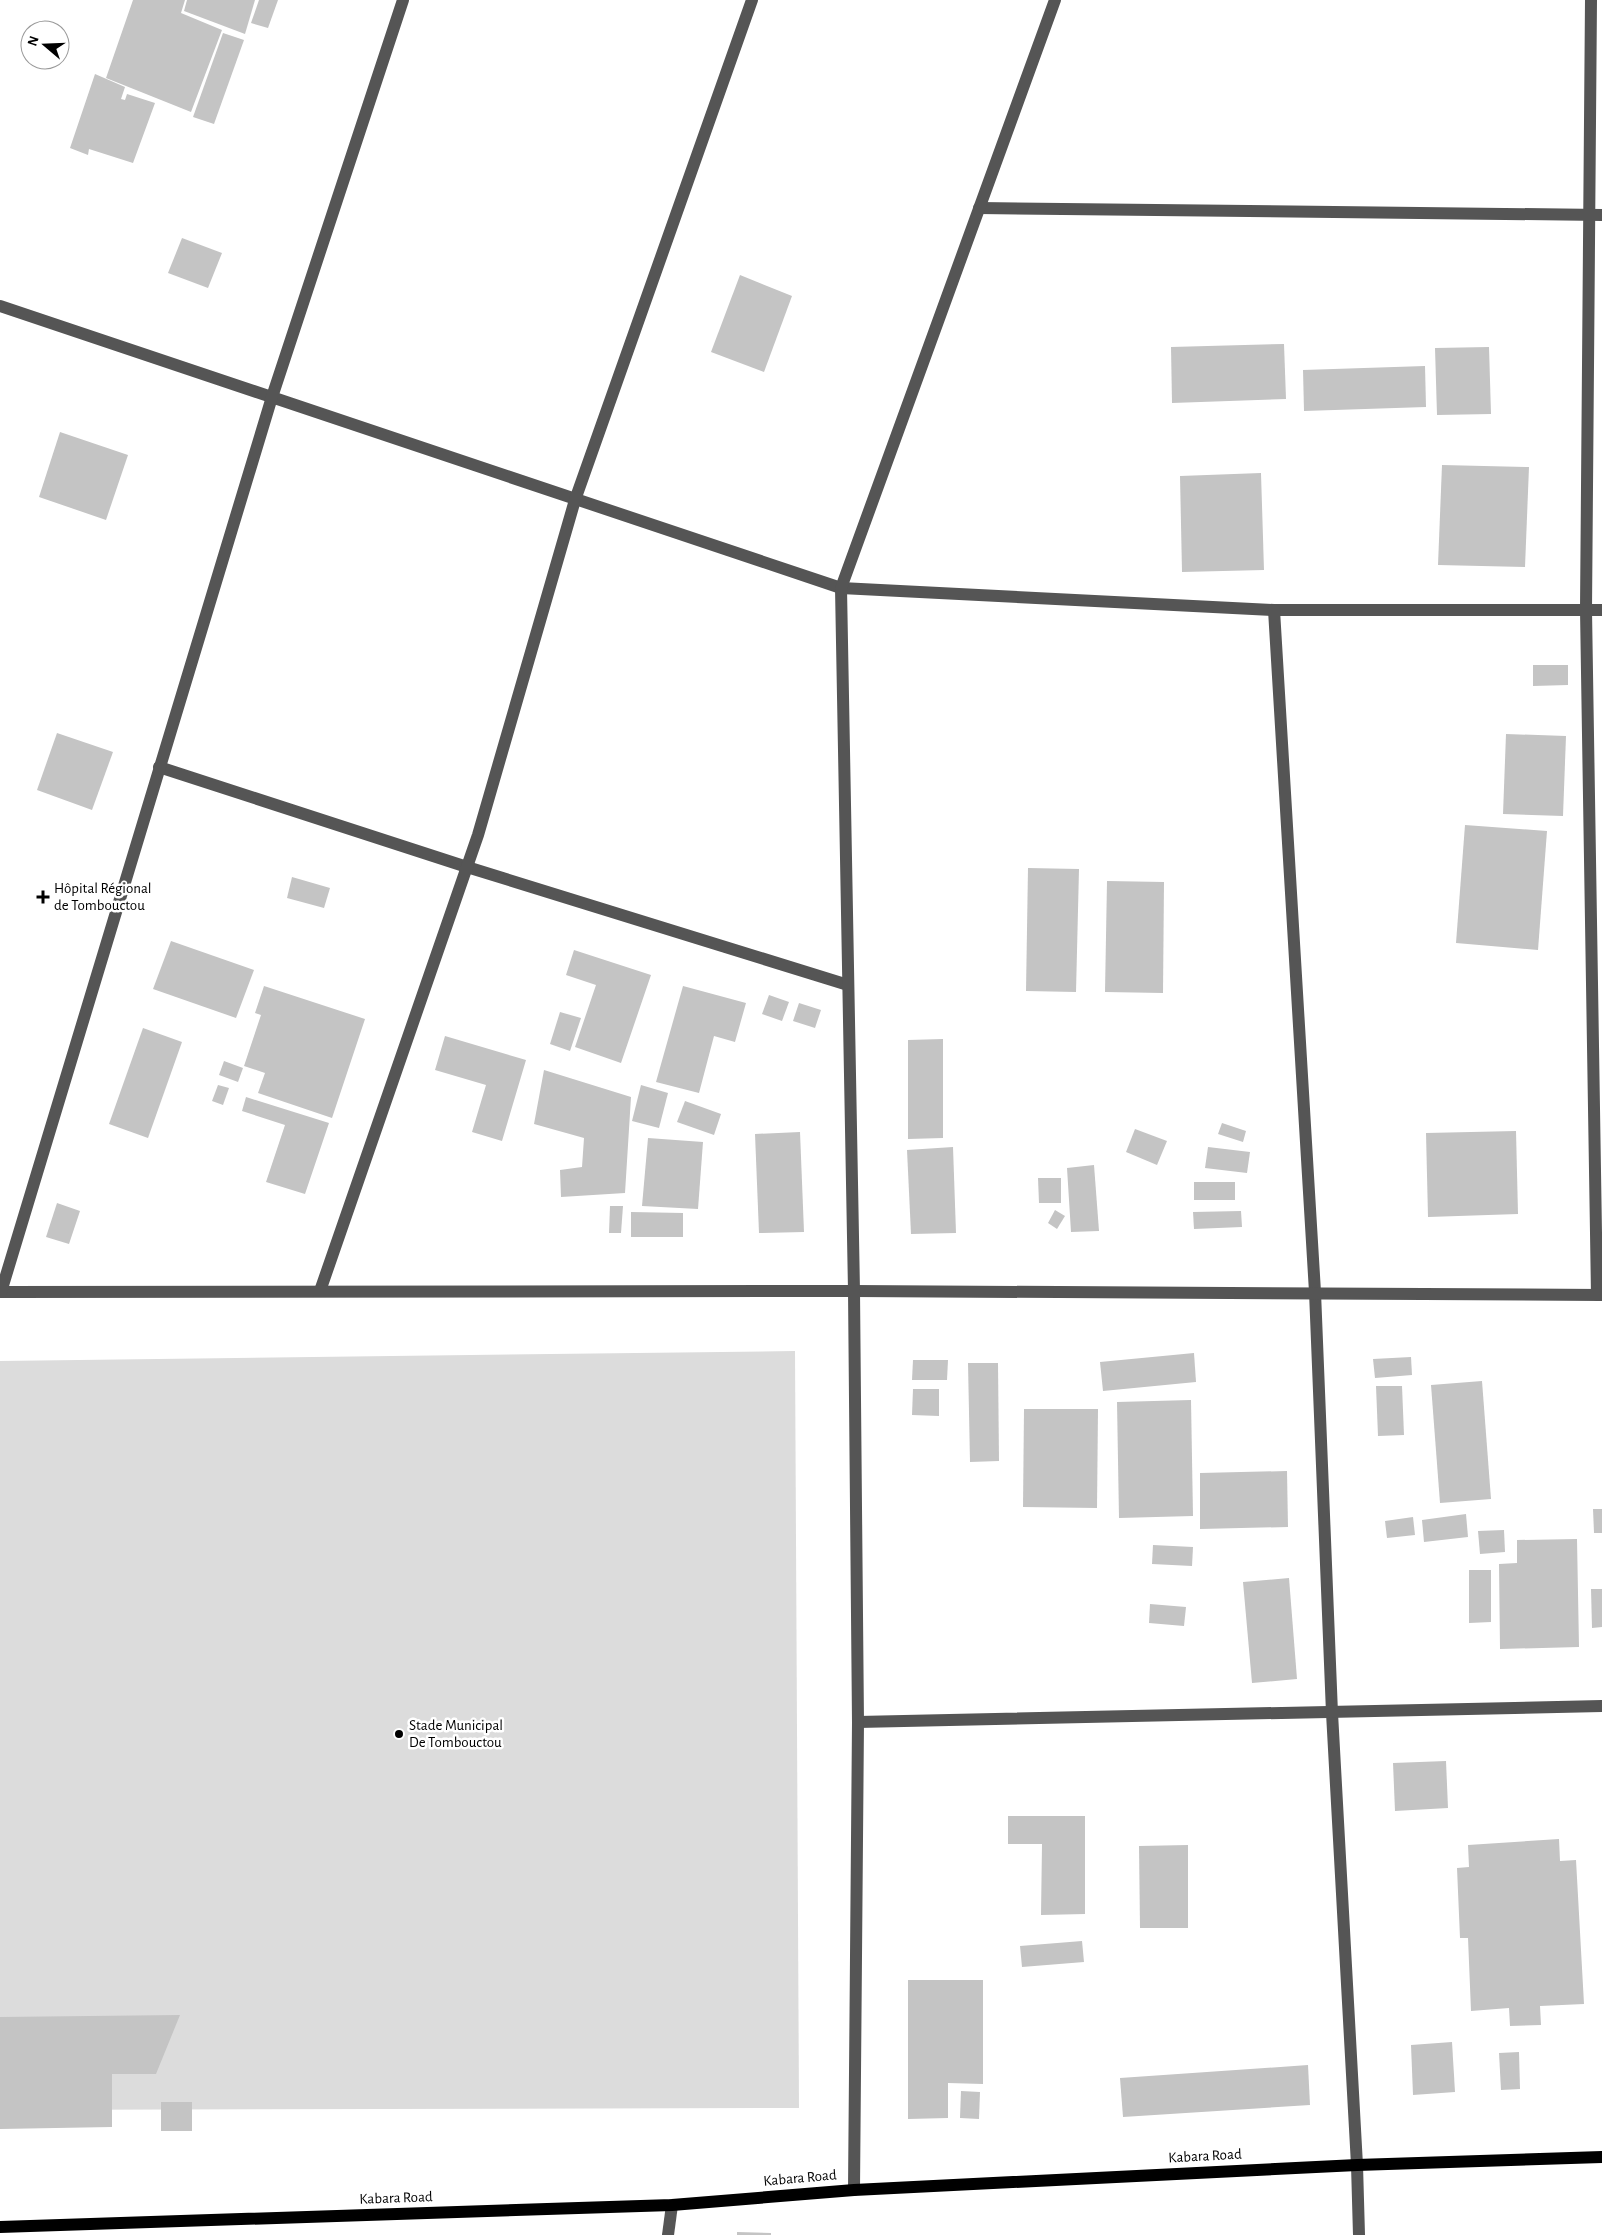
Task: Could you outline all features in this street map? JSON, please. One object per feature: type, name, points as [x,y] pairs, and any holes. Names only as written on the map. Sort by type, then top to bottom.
[{"type":"main road","name":"Kabara Road","points":[[0,2227],[672,2205],[854,2190],[1358,2165],[1602,2157]]},
{"type":"street","points":[[403,0],[272,397],[0,1292],[854,1290],[1600,1295],[1596,922],[1586,610],[1591,0]]},
{"type":"street","points":[[320,1291],[466,866],[576,500],[752,0]]},
{"type":"street","points":[[854,2190],[858,1722],[854,1290],[841,588],[1055,0]]},
{"type":"street","points":[[979,208],[1602,215]]},
{"type":"street","points":[[0,306],[841,588],[1274,610],[1602,610]]},
{"type":"street","points":[[1274,610],[1315,1292],[1332,1713],[1358,2165],[1359,2235]]},
{"type":"street","points":[[159,767],[466,866],[848,985]]},
{"type":"street","points":[[858,1722],[1602,1706]]},
{"type":"street","points":[[668,2235],[672,2205]]},
{"type":"shaded area","name":"Stade Municipal De Tombouctou","points":[[795,1351],[799,2108],[0,2110],[0,1361]]},
{"type":"building","points":[[133,0],[185,0],[181,13],[222,30],[191,112],[106,78]]},
{"type":"building","points":[[187,0],[255,0],[245,34],[184,11]]},
{"type":"building","points":[[259,0],[278,0],[268,28],[251,23]]},
{"type":"building","points":[[223,33],[244,40],[214,124],[193,117]]},
{"type":"building","points":[[95,74],[125,87],[121,99],[125,100],[127,94],[155,103],[133,163],[89,149],[88,155],[70,148]]},
{"type":"building","points":[[182,238],[222,253],[208,288],[168,273]]},
{"type":"building","points":[[740,275],[792,296],[764,372],[711,352]]},
{"type":"building","points":[[1284,344],[1286,399],[1172,403],[1171,347]]},
{"type":"building","points":[[1489,347],[1491,414],[1437,415],[1435,348]]},
{"type":"building","points":[[1425,366],[1426,407],[1304,411],[1303,370]]},
{"type":"building","points":[[60,432],[128,455],[106,520],[39,497]]},
{"type":"building","points":[[1442,465],[1529,467],[1525,567],[1438,565]]},
{"type":"building","points":[[1261,473],[1264,570],[1182,572],[1180,476]]},
{"type":"building","points":[[1533,665],[1568,665],[1568,685],[1533,686]]},
{"type":"building","points":[[57,733],[113,752],[92,810],[37,790]]},
{"type":"building","points":[[1506,734],[1566,736],[1563,816],[1503,814]]},
{"type":"building","points":[[1465,825],[1547,831],[1538,950],[1456,943]]},
{"type":"building","points":[[1028,868],[1079,869],[1076,992],[1026,991]]},
{"type":"building","points":[[292,877],[330,888],[324,908],[287,898]]},
{"type":"building","points":[[1107,881],[1164,882],[1163,993],[1105,992]]},
{"type":"building","points":[[171,941],[254,970],[236,1018],[153,989]]},
{"type":"building","points":[[574,950],[651,975],[621,1063],[575,1047],[596,985],[566,975]]},
{"type":"building","points":[[264,986],[365,1019],[332,1118],[258,1093],[265,1073],[244,1066],[261,1015],[255,1013]]},
{"type":"building","points":[[683,986],[746,1003],[735,1042],[714,1036],[699,1093],[656,1082]]},
{"type":"building","points":[[769,995],[789,1002],[782,1021],[762,1014]]},
{"type":"building","points":[[799,1003],[821,1010],[815,1028],[793,1021]]},
{"type":"building","points":[[560,1012],[581,1018],[570,1051],[550,1044]]},
{"type":"building","points":[[143,1028],[182,1042],[148,1138],[109,1124]]},
{"type":"building","points":[[445,1036],[526,1060],[502,1141],[472,1132],[486,1085],[435,1070]]},
{"type":"building","points":[[943,1039],[943,1138],[908,1139],[908,1040]]},
{"type":"building","points":[[224,1061],[243,1068],[238,1082],[219,1075]]},
{"type":"building","points":[[544,1070],[631,1097],[625,1193],[561,1197],[560,1170],[582,1167],[584,1138],[534,1124]]},
{"type":"building","points":[[218,1085],[229,1088],[223,1105],[212,1101]]},
{"type":"building","points":[[641,1085],[668,1093],[659,1128],[632,1121]]},
{"type":"building","points":[[246,1097],[329,1123],[305,1194],[266,1182],[285,1125],[242,1111]]},
{"type":"building","points":[[685,1101],[721,1114],[714,1135],[677,1122]]},
{"type":"building","points":[[1222,1123],[1246,1131],[1243,1142],[1218,1134]]},
{"type":"building","points":[[1135,1129],[1167,1141],[1157,1165],[1126,1152]]},
{"type":"building","points":[[1516,1131],[1518,1214],[1428,1217],[1426,1133]]},
{"type":"building","points":[[800,1132],[804,1232],[759,1233],[755,1134]]},
{"type":"building","points":[[648,1138],[703,1142],[698,1209],[642,1206]]},
{"type":"building","points":[[953,1147],[956,1233],[911,1234],[907,1150]]},
{"type":"building","points":[[1208,1147],[1250,1152],[1247,1173],[1205,1168]]},
{"type":"building","points":[[1094,1165],[1099,1231],[1071,1232],[1067,1168]]},
{"type":"building","points":[[1038,1178],[1061,1178],[1061,1203],[1039,1203]]},
{"type":"building","points":[[1194,1182],[1235,1182],[1235,1200],[1194,1200]]},
{"type":"building","points":[[57,1203],[80,1211],[69,1244],[46,1237]]},
{"type":"building","points":[[610,1206],[623,1206],[621,1233],[609,1233]]},
{"type":"building","points":[[1055,1210],[1065,1216],[1057,1229],[1048,1223]]},
{"type":"building","points":[[1241,1211],[1242,1227],[1194,1229],[1193,1212]]},
{"type":"building","points":[[631,1212],[683,1213],[683,1237],[631,1237]]},
{"type":"building","points":[[1194,1353],[1196,1382],[1103,1391],[1100,1362]]},
{"type":"building","points":[[1411,1357],[1412,1375],[1375,1378],[1373,1359]]},
{"type":"building","points":[[913,1360],[948,1360],[947,1380],[912,1380]]},
{"type":"building","points":[[968,1363],[998,1363],[999,1461],[970,1462]]},
{"type":"building","points":[[1482,1381],[1491,1499],[1440,1503],[1431,1385]]},
{"type":"building","points":[[1376,1386],[1402,1386],[1404,1435],[1378,1436]]},
{"type":"building","points":[[913,1389],[939,1389],[939,1416],[912,1415]]},
{"type":"building","points":[[1191,1400],[1193,1516],[1119,1518],[1117,1402]]},
{"type":"building","points":[[1024,1409],[1098,1409],[1097,1508],[1023,1507]]},
{"type":"building","points":[[1287,1471],[1288,1527],[1200,1529],[1200,1473]]},
{"type":"building","points":[[1593,1509],[1602,1509],[1602,1533],[1594,1533]]},
{"type":"building","points":[[1466,1514],[1468,1537],[1424,1542],[1422,1520]]},
{"type":"building","points":[[1413,1517],[1415,1535],[1387,1538],[1385,1521]]},
{"type":"building","points":[[1504,1530],[1505,1552],[1480,1554],[1478,1531]]},
{"type":"building","points":[[1577,1539],[1579,1647],[1500,1649],[1499,1564],[1517,1563],[1517,1540]]},
{"type":"building","points":[[1153,1545],[1193,1547],[1192,1566],[1152,1564]]},
{"type":"building","points":[[1469,1570],[1491,1570],[1491,1622],[1469,1623]]},
{"type":"building","points":[[1289,1578],[1297,1679],[1252,1683],[1243,1582]]},
{"type":"building","points":[[1591,1589],[1602,1589],[1602,1627],[1592,1628]]},
{"type":"building","points":[[1150,1604],[1186,1607],[1184,1626],[1149,1623]]},
{"type":"building","points":[[1446,1761],[1448,1808],[1395,1811],[1393,1763]]},
{"type":"building","points":[[1008,1816],[1085,1816],[1085,1914],[1041,1915],[1042,1844],[1008,1844]]},
{"type":"building","points":[[1559,1839],[1560,1861],[1576,1860],[1584,2004],[1540,2006],[1541,2025],[1510,2026],[1509,2008],[1471,2011],[1468,1938],[1460,1938],[1457,1868],[1469,1867],[1468,1845]]},
{"type":"building","points":[[1188,1845],[1188,1928],[1140,1928],[1139,1846]]},
{"type":"building","points":[[1082,1941],[1084,1962],[1022,1967],[1020,1946]]},
{"type":"building","points":[[908,1980],[983,1980],[983,2084],[948,2083],[948,2118],[908,2119]]},
{"type":"building","points":[[180,2015],[156,2074],[112,2074],[112,2127],[0,2129],[0,2017]]},
{"type":"building","points":[[1452,2042],[1455,2092],[1413,2095],[1411,2045]]},
{"type":"building","points":[[1519,2052],[1520,2089],[1501,2090],[1499,2053]]},
{"type":"building","points":[[1308,2065],[1310,2105],[1123,2117],[1120,2078]]},
{"type":"building","points":[[961,2091],[980,2092],[979,2119],[960,2118]]},
{"type":"building","points":[[161,2102],[192,2102],[192,2131],[161,2131]]},
{"type":"building","points":[[737,2232],[771,2233],[771,2235],[737,2235]]},
{"type":"place","name":"Hôpital Régional de Tombouctou","points":[[43,897]]},
{"type":"place","name":"Stade Municipal De Tombouctou","points":[[399,1734]]}]
